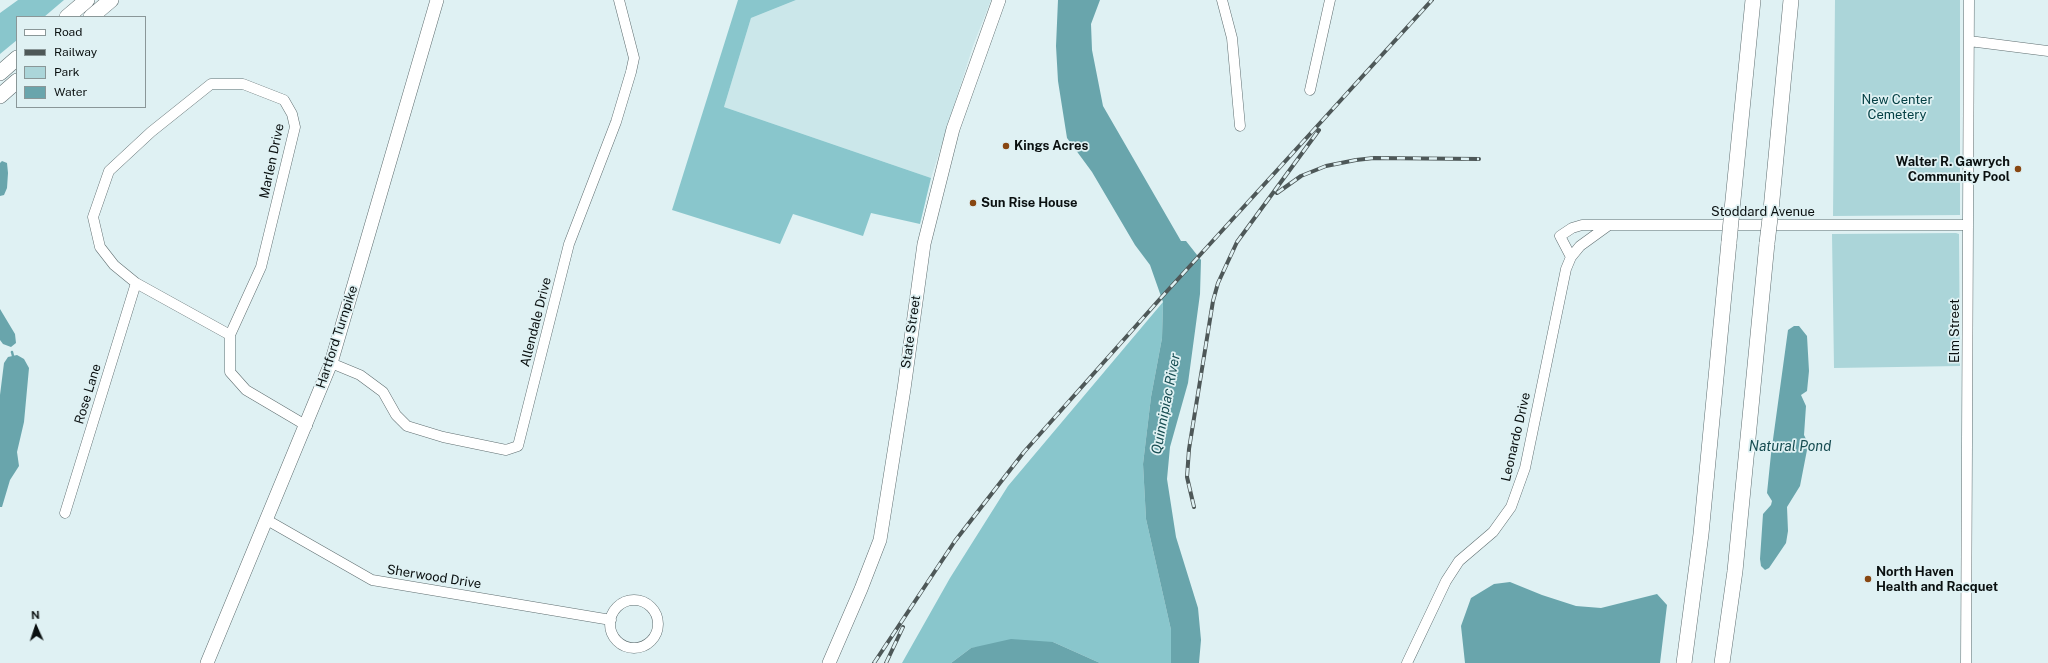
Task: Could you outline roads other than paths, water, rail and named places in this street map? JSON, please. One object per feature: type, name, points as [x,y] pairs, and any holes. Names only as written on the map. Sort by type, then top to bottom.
[{"type":"highway","points":[[68,16],[87,0]]},
{"type":"highway","points":[[92,16],[111,0]]},
{"type":"highway","points":[[1684,663],[1700,534],[1753,0]]},
{"type":"highway","points":[[1722,663],[1735,571],[1791,0]]},
{"type":"highway","points":[[0,72],[16,59]]},
{"type":"highway","points":[[0,96],[16,82]]},
{"type":"main road","name":"Hartford Turnpike","points":[[207,663],[332,363],[437,0]]},
{"type":"main road","name":"State Street","points":[[829,663],[862,589],[880,540],[904,389],[924,244],[953,129],[999,0]]},
{"type":"street","name":"Allendale Drive","points":[[332,363],[360,376],[383,392],[396,415],[407,426],[443,437],[506,450],[518,446],[569,244],[616,122],[631,72],[634,58],[619,0]]},
{"type":"street","points":[[1222,0],[1232,38],[1240,126]]},
{"type":"street","points":[[1310,90],[1330,0]]},
{"type":"street","name":"Elm Street","points":[[1966,663],[1969,0]]},
{"type":"street","points":[[1969,41],[2048,51]]},
{"type":"street","name":"Marlen Drive","points":[[230,335],[136,283],[114,265],[100,247],[93,217],[109,171],[151,132],[211,84],[243,84],[284,100],[292,114],[295,127],[261,267],[230,335],[230,372],[246,390],[307,426]]},
{"type":"street","name":"Stoddard Avenue","points":[[1571,257],[1560,236],[1579,225],[1968,225]]},
{"type":"street","name":"Leonardo Drive","points":[[1407,663],[1446,581],[1459,561],[1494,532],[1511,507],[1525,468],[1565,273],[1571,257],[1583,243],[1609,225]]},
{"type":"street","name":"Rose Lane","points":[[65,513],[136,283]]},
{"type":"street","name":"Sherwood Drive","points":[[267,520],[372,580],[611,620]]},
{"type":"street","points":[[639,600],[652,607],[658,621],[658,628],[650,642],[634,648],[619,642],[611,628],[611,620],[614,612],[624,602],[639,600]]},
{"type":"water","name":"Quinnipiac River","points":[[1058,0],[1100,0],[1091,24],[1092,50],[1103,106],[1181,241],[1186,241],[1201,260],[1200,294],[1188,383],[1170,447],[1167,479],[1176,537],[1198,608],[1201,640],[1199,663],[1171,663],[1171,630],[1146,519],[1143,464],[1151,397],[1162,338],[1163,302],[1150,265],[1135,245],[1092,172],[1067,138],[1058,81],[1056,46]]},
{"type":"water","points":[[2,161],[7,163],[8,173],[7,188],[4,195],[0,196],[0,163]]},
{"type":"water","points":[[0,309],[15,334],[16,343],[11,347],[3,344],[0,340]]},
{"type":"water","name":"Natural Pond","points":[[1794,326],[1799,326],[1807,336],[1809,371],[1807,391],[1801,395],[1806,406],[1804,435],[1807,441],[1807,450],[1800,486],[1787,507],[1788,531],[1786,543],[1769,568],[1765,570],[1761,566],[1760,559],[1763,514],[1771,505],[1772,501],[1767,493],[1771,454],[1788,330]]},
{"type":"water","points":[[17,355],[24,359],[29,368],[24,422],[17,452],[19,466],[10,480],[2,507],[0,507],[0,395],[4,363],[8,357]]},
{"type":"water","points":[[1510,582],[1542,595],[1576,606],[1601,608],[1657,594],[1667,605],[1660,663],[1465,663],[1461,626],[1471,598],[1494,584]]},
{"type":"water","points":[[1011,639],[1053,642],[1100,663],[951,663],[971,648]]},
{"type":"waterway","points":[[12,352],[13,356]]},
{"type":"railway","points":[[874,663],[955,541],[1024,452],[1159,300],[1432,0]]},
{"type":"railway","points":[[1194,507],[1187,477],[1189,449],[1213,301],[1218,283],[1237,242],[1319,130]]},
{"type":"railway","points":[[1277,193],[1301,176],[1326,166],[1356,160],[1374,158],[1479,159]]},
{"type":"railway","points":[[886,663],[903,627]]},
{"type":"place","name":"Kings Acres","points":[[1006,146]]},
{"type":"place","name":"Walter R. Gawrych Community Pool","points":[[2018,169]]},
{"type":"place","name":"Sun Rise House","points":[[973,203]]},
{"type":"place","name":"North Haven Health and Racquet","points":[[1868,579]]},
{"type":"park label","name":"New Center Cemetery","points":[[1897,108]]}]
